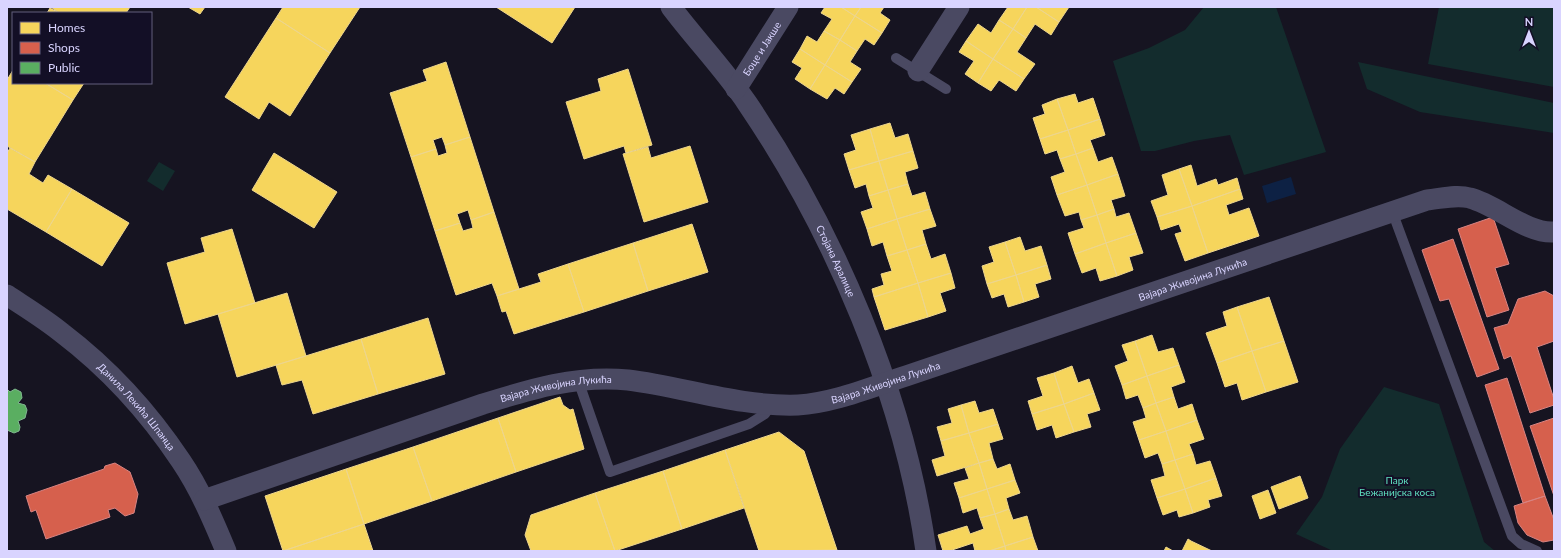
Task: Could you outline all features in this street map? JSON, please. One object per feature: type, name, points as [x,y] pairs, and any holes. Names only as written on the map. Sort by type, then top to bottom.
[{"type":"street","name":"Стојана Аралице","points":[[671,7],[736,90],[779,154],[822,233],[854,299],[884,383],[903,444],[919,512],[926,551]]},
{"type":"street","name":"Боце и Јакше","points":[[736,90],[788,7]]},
{"type":"street","points":[[918,71],[959,7]]},
{"type":"street","name":"Вајара Живојина Лукића","points":[[204,500],[483,404],[545,385],[578,380],[627,380],[727,400],[799,405],[817,402],[884,383],[1427,200],[1468,197],[1487,204],[1538,230],[1554,232]]},
{"type":"street","name":"Данила Лекића Шпанца","points":[[7,295],[62,332],[87,353],[137,403],[181,461],[204,500],[226,551]]},
{"type":"lane","points":[[896,58],[946,89]]},
{"type":"lane","points":[[1392,211],[1503,516],[1512,536],[1521,544],[1537,551]]},
{"type":"lane","points":[[578,380],[610,472],[749,424],[765,414],[772,404]]},
{"type":"green space","points":[[1204,7],[1276,7],[1326,152],[1244,175],[1230,135],[1194,141],[1155,151],[1141,151],[1113,61],[1149,48],[1185,30]]},
{"type":"green space","points":[[1439,7],[1554,7],[1554,87],[1428,64]]},
{"type":"green space","points":[[1358,62],[1554,103],[1554,133],[1420,112],[1367,89]]},
{"type":"green space","points":[[159,162],[175,171],[163,191],[147,181]]},
{"type":"green space","name":"Парк Бежанијска коса","points":[[1384,387],[1439,404],[1484,542],[1495,551],[1333,551],[1296,534],[1322,497],[1340,449]]},
{"type":"water","points":[[1291,177],[1296,194],[1267,203],[1262,186]]},
{"type":"building: Homes","points":[[51,7],[130,7],[127,12],[58,12]]},
{"type":"building: Homes","points":[[188,7],[205,7],[200,14]]},
{"type":"building: Homes","points":[[283,7],[360,7],[330,53],[276,18]]},
{"type":"building: Homes","points":[[496,7],[575,7],[552,43]]},
{"type":"building: Homes","points":[[825,7],[841,7],[855,16],[840,40],[824,31],[832,19],[821,13]]},
{"type":"building: Homes","points":[[841,7],[861,7],[855,16]]},
{"type":"building: Homes","points":[[861,7],[884,7],[880,13],[890,20],[882,33],[855,16]]},
{"type":"building: Homes","points":[[1008,7],[1027,7],[1013,29],[999,20]]},
{"type":"building: Homes","points":[[1027,7],[1036,7],[1059,22],[1051,35],[1035,24],[1026,38],[1013,29]]},
{"type":"building: Homes","points":[[1036,7],[1069,7],[1059,22]]},
{"type":"building: Homes","points":[[50,8],[57,12],[48,12]]},
{"type":"building: Homes","points":[[855,16],[882,33],[874,45],[865,39],[857,51],[840,40]]},
{"type":"building: Homes","points":[[276,18],[330,53],[290,116],[269,102],[259,119],[225,97]]},
{"type":"building: Homes","points":[[999,20],[1013,29],[993,59],[966,41],[978,24],[991,33]]},
{"type":"building: Homes","points":[[1013,29],[1026,38],[1017,52],[1035,64],[1024,79],[993,59]]},
{"type":"building: Homes","points":[[824,31],[840,40],[825,65],[800,49],[807,36],[817,42]]},
{"type":"building: Homes","points":[[840,40],[857,51],[850,62],[861,69],[852,82],[825,65]]},
{"type":"building: Homes","points":[[966,41],[993,59],[978,83],[965,74],[974,61],[959,52]]},
{"type":"building: Homes","points":[[800,49],[825,65],[810,89],[795,79],[802,68],[792,62]]},
{"type":"building: Homes","points":[[993,59],[1024,79],[1016,91],[999,80],[991,91],[978,83]]},
{"type":"building: Homes","points":[[446,62],[470,137],[445,145],[442,137],[433,140],[436,149],[411,157],[390,93],[427,81],[423,70]]},
{"type":"building: Homes","points":[[825,65],[852,82],[844,94],[835,88],[827,99],[810,89]]},
{"type":"building: Homes","points":[[628,69],[652,145],[626,153],[624,146],[584,159],[566,102],[601,91],[598,79]]},
{"type":"building: Homes","points":[[12,72],[12,84],[47,84],[73,100],[35,162],[7,146],[7,80]]},
{"type":"building: Homes","points":[[47,84],[83,84],[73,100]]},
{"type":"building: Homes","points":[[1075,94],[1078,103],[1093,98],[1100,119],[1068,130],[1057,99]]},
{"type":"building: Homes","points":[[1057,99],[1068,130],[1040,139],[1033,118],[1045,114],[1042,105]]},
{"type":"building: Homes","points":[[1100,119],[1105,135],[1090,140],[1093,148],[1076,154],[1068,130]]},
{"type":"building: Homes","points":[[890,123],[895,138],[908,134],[913,151],[879,161],[870,129]]},
{"type":"building: Homes","points":[[870,129],[879,161],[849,170],[844,154],[856,150],[851,135]]},
{"type":"building: Homes","points":[[1068,130],[1076,154],[1060,159],[1057,150],[1045,154],[1040,139]]},
{"type":"building: Homes","points":[[470,137],[494,212],[471,220],[468,210],[457,214],[460,223],[435,231],[411,157],[436,149],[438,156],[447,153],[445,145]]},
{"type":"building: Homes","points":[[690,146],[708,202],[644,222],[623,154],[648,147],[651,158]]},
{"type":"building: Homes","points":[[10,148],[35,162],[29,174],[43,183],[48,175],[72,189],[46,232],[7,209],[7,153]]},
{"type":"building: Homes","points":[[1093,148],[1098,162],[1112,157],[1118,174],[1087,185],[1076,154]]},
{"type":"building: Homes","points":[[913,151],[918,168],[905,172],[908,184],[888,190],[879,161]]},
{"type":"building: Homes","points":[[274,153],[337,192],[314,228],[252,190]]},
{"type":"building: Homes","points":[[1076,154],[1087,185],[1057,195],[1051,177],[1065,172],[1060,159]]},
{"type":"building: Homes","points":[[879,161],[888,190],[869,196],[866,184],[855,188],[849,170]]},
{"type":"building: Homes","points":[[1191,165],[1197,186],[1216,179],[1218,185],[1237,178],[1240,189],[1192,206],[1179,169]]},
{"type":"building: Homes","points":[[1179,169],[1192,206],[1157,217],[1151,201],[1168,195],[1162,175]]},
{"type":"building: Homes","points":[[1118,174],[1125,196],[1111,200],[1114,209],[1097,215],[1087,185]]},
{"type":"building: Homes","points":[[908,184],[912,196],[925,192],[930,209],[897,219],[888,190]]},
{"type":"building: Homes","points":[[1087,185],[1097,215],[1081,220],[1079,212],[1065,216],[1057,195]]},
{"type":"building: Homes","points":[[72,189],[129,223],[102,266],[46,232]]},
{"type":"building: Homes","points":[[1240,189],[1243,199],[1226,205],[1229,215],[1249,208],[1259,236],[1208,253],[1192,206]]},
{"type":"building: Homes","points":[[888,190],[897,219],[867,229],[861,212],[873,208],[869,196]]},
{"type":"building: Homes","points":[[1192,206],[1208,253],[1185,261],[1175,234],[1182,232],[1179,224],[1161,230],[1157,217]]},
{"type":"building: Homes","points":[[930,209],[936,226],[922,230],[926,244],[907,250],[897,219]]},
{"type":"building: Homes","points":[[1114,209],[1116,217],[1129,213],[1136,233],[1106,243],[1097,215]]},
{"type":"building: Homes","points":[[494,212],[519,289],[497,296],[492,283],[456,295],[435,231],[460,223],[463,231],[473,228],[471,220]]},
{"type":"building: Homes","points":[[1097,215],[1106,243],[1075,254],[1068,233],[1084,228],[1081,220]]},
{"type":"building: Homes","points":[[897,219],[907,250],[887,256],[883,242],[872,246],[867,229]]},
{"type":"building: Homes","points":[[692,224],[708,272],[648,291],[633,243]]},
{"type":"building: Homes","points":[[232,229],[255,303],[185,324],[167,263],[205,252],[201,238]]},
{"type":"building: Homes","points":[[1136,233],[1143,253],[1129,257],[1133,270],[1117,276],[1106,243]]},
{"type":"building: Homes","points":[[1020,237],[1025,251],[1041,246],[1047,265],[1016,275],[1005,242]]},
{"type":"building: Homes","points":[[1005,242],[1016,275],[987,284],[982,266],[994,262],[989,247]]},
{"type":"building: Homes","points":[[633,243],[648,291],[584,312],[568,264]]},
{"type":"building: Homes","points":[[1106,243],[1117,276],[1100,281],[1096,268],[1082,273],[1075,254]]},
{"type":"building: Homes","points":[[926,244],[931,259],[945,254],[951,273],[918,283],[907,250]]},
{"type":"building: Homes","points":[[907,250],[918,283],[874,297],[872,289],[884,285],[881,274],[892,271],[887,256]]},
{"type":"building: Homes","points":[[568,264],[584,312],[514,334],[506,311],[502,312],[497,296],[541,282],[538,274]]},
{"type":"building: Homes","points":[[1047,265],[1051,279],[1035,284],[1039,297],[1024,302],[1016,275]]},
{"type":"building: Homes","points":[[951,273],[955,288],[940,293],[946,311],[928,317],[918,283]]},
{"type":"building: Homes","points":[[1016,275],[1024,302],[1008,307],[1004,294],[992,298],[987,284]]},
{"type":"building: Homes","points":[[918,283],[928,317],[885,330],[874,297]]},
{"type":"building: Homes","points":[[287,293],[306,356],[237,377],[218,314]]},
{"type":"building: Homes","points":[[1269,297],[1284,341],[1252,351],[1237,307]]},
{"type":"building: Homes","points":[[1237,307],[1252,351],[1217,363],[1206,333],[1227,326],[1223,312]]},
{"type":"building: Homes","points":[[428,318],[445,374],[378,394],[361,339]]},
{"type":"building: Homes","points":[[1152,335],[1158,352],[1173,348],[1179,365],[1147,376],[1135,341]]},
{"type":"building: Homes","points":[[361,339],[378,394],[313,414],[302,380],[282,385],[276,365]]},
{"type":"building: Homes","points":[[1135,341],[1147,376],[1122,385],[1115,366],[1128,361],[1122,345]]},
{"type":"building: Homes","points":[[1284,341],[1298,382],[1266,392],[1252,351]]},
{"type":"building: Homes","points":[[1252,351],[1266,392],[1242,400],[1237,383],[1225,387],[1217,363]]},
{"type":"building: Homes","points":[[1179,365],[1185,382],[1171,387],[1174,397],[1156,403],[1147,376]]},
{"type":"building: Homes","points":[[1072,366],[1078,383],[1089,379],[1094,393],[1064,404],[1054,373]]},
{"type":"building: Homes","points":[[1054,373],[1064,404],[1032,414],[1028,401],[1043,396],[1037,378]]},
{"type":"building: Homes","points":[[1147,376],[1156,403],[1143,408],[1138,395],[1126,399],[1122,385]]},
{"type":"building: Homes","points":[[1094,393],[1100,410],[1087,414],[1091,427],[1074,432],[1064,404]]},
{"type":"building: Homes","points":[[560,397],[563,405],[570,410],[573,409],[584,449],[516,472],[498,418]]},
{"type":"building: Homes","points":[[1174,397],[1178,409],[1192,404],[1197,420],[1166,431],[1156,403]]},
{"type":"building: Homes","points":[[975,401],[979,413],[993,409],[998,424],[969,433],[961,405]]},
{"type":"building: Homes","points":[[1156,403],[1166,431],[1139,440],[1133,422],[1146,418],[1143,408]]},
{"type":"building: Homes","points":[[1064,404],[1074,432],[1056,438],[1052,425],[1037,430],[1032,414]]},
{"type":"building: Homes","points":[[961,405],[969,433],[941,441],[937,427],[952,423],[948,409]]},
{"type":"building: Homes","points":[[498,418],[516,472],[432,501],[413,447]]},
{"type":"building: Homes","points":[[1197,420],[1204,439],[1189,444],[1193,454],[1175,460],[1166,431]]},
{"type":"building: Homes","points":[[998,424],[1003,439],[989,443],[993,459],[979,463],[969,433]]},
{"type":"building: Homes","points":[[1166,431],[1175,460],[1162,464],[1158,453],[1145,458],[1139,440]]},
{"type":"building: Homes","points":[[779,432],[804,451],[837,550],[759,551],[725,450]]},
{"type":"building: Homes","points":[[969,433],[979,463],[937,476],[932,460],[945,456],[941,441]]},
{"type":"building: Homes","points":[[413,447],[432,501],[364,524],[346,469]]},
{"type":"building: Homes","points":[[725,450],[744,508],[682,529],[663,471]]},
{"type":"building: Homes","points":[[1193,454],[1196,465],[1210,461],[1216,478],[1185,489],[1175,460]]},
{"type":"building: Homes","points":[[993,459],[997,469],[1010,464],[1015,480],[987,489],[979,463]]},
{"type":"building: Homes","points":[[1175,460],[1185,489],[1157,498],[1151,480],[1165,476],[1162,464]]},
{"type":"building: Homes","points":[[979,463],[987,489],[959,498],[954,483],[969,479],[965,468]]},
{"type":"building: Homes","points":[[346,469],[364,524],[283,551],[265,496]]},
{"type":"building: Homes","points":[[663,471],[682,529],[615,551],[595,493]]},
{"type":"building: Homes","points":[[1300,476],[1308,498],[1279,509],[1271,487]]},
{"type":"building: Homes","points":[[1216,478],[1222,496],[1208,500],[1210,507],[1193,513],[1185,489]]},
{"type":"building: Homes","points":[[1015,480],[1020,493],[1006,498],[1009,509],[995,514],[987,489]]},
{"type":"building: Homes","points":[[987,489],[995,514],[980,518],[977,508],[963,513],[959,498]]},
{"type":"building: Homes","points":[[1185,489],[1193,513],[1179,517],[1177,510],[1163,515],[1157,498]]},
{"type":"building: Homes","points":[[1268,490],[1276,513],[1260,519],[1252,496]]},
{"type":"building: Homes","points":[[595,493],[615,551],[531,551],[525,535],[531,515]]},
{"type":"building: Homes","points":[[1009,509],[1013,520],[1027,516],[1033,537],[1005,546],[995,514]]},
{"type":"building: Homes","points":[[995,514],[1005,546],[989,551],[975,551],[973,543],[949,551],[943,551],[938,535],[967,526],[970,534],[984,529],[980,518]]},
{"type":"building: Homes","points":[[364,524],[373,551],[283,551]]},
{"type":"building: Homes","points":[[1033,537],[1038,551],[1006,551],[1005,546]]},
{"type":"building: Homes","points":[[1188,539],[1191,541],[1212,551],[1182,551]]},
{"type":"building: Homes","points":[[1005,546],[1006,551],[989,551]]},
{"type":"building: Homes","points":[[1166,547],[1173,551],[1164,551]]},
{"type":"building: Shops","points":[[1493,217],[1509,264],[1495,268],[1509,310],[1487,317],[1458,229]]},
{"type":"building: Shops","points":[[1453,239],[1499,369],[1477,377],[1449,299],[1440,301],[1422,250]]},
{"type":"building: Shops","points":[[1545,291],[1554,296],[1554,341],[1537,347],[1554,399],[1554,405],[1530,413],[1511,356],[1504,359],[1494,328],[1508,324],[1518,299]]},
{"type":"building: Shops","points":[[1507,378],[1545,496],[1523,503],[1485,385]]},
{"type":"building: Shops","points":[[1554,418],[1554,496],[1530,426]]},
{"type":"building: Shops","points":[[115,463],[130,472],[138,494],[134,513],[125,516],[115,508],[108,510],[110,517],[46,539],[36,510],[31,512],[26,496],[104,469],[105,466]]},
{"type":"building: Shops","points":[[1545,496],[1554,520],[1554,540],[1543,542],[1527,535],[1518,523],[1514,506]]},
{"type":"building: Public","points":[[7,389],[10,392],[15,389],[21,392],[22,398],[18,403],[25,405],[27,410],[25,418],[18,421],[20,427],[19,431],[14,433],[7,430]]}]
